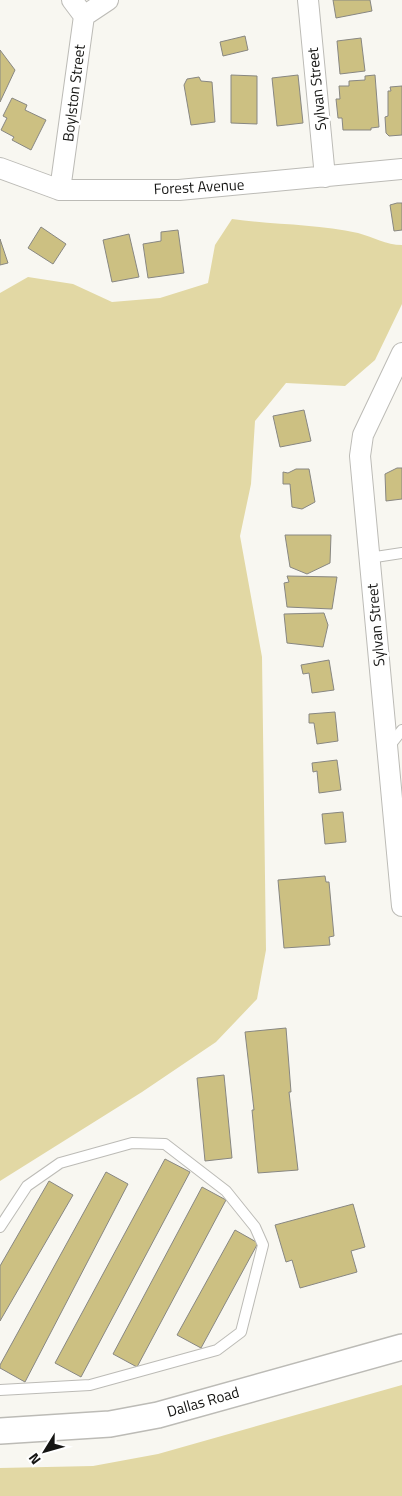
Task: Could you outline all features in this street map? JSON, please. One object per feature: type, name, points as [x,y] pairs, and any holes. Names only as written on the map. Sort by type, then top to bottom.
[{"type":"street","points":[[72,0],[84,16],[108,0]]},
{"type":"street","name":"Sylvan Street","points":[[308,0],[325,177]]},
{"type":"street","name":"Boylston Street","points":[[60,190],[84,16]]},
{"type":"street","name":"Forest Avenue","points":[[4,173],[60,190],[179,190],[402,169]]},
{"type":"street","name":"Sylvan Street","points":[[401,893],[360,456],[363,435],[402,353]]},
{"type":"street","name":"Dallas Road","points":[[0,1431],[110,1424],[158,1415],[402,1347]]},
{"type":"lane","points":[[370,558],[402,553]]},
{"type":"lane","points":[[388,748],[402,730]]},
{"type":"lane","points":[[0,1227],[26,1186],[60,1163],[132,1143],[165,1144],[226,1191],[255,1227],[263,1245],[241,1332],[217,1350],[90,1384],[0,1390]]},
{"type":"shaded area","points":[[232,219],[342,230],[358,233],[390,244],[402,245],[402,304],[375,360],[345,386],[286,383],[255,421],[251,484],[240,536],[262,657],[266,950],[257,999],[216,1042],[142,1092],[0,1181],[0,293],[28,277],[73,284],[112,302],[160,298],[208,283],[215,245]]},
{"type":"shaded area","points":[[402,1385],[402,1496],[0,1496],[0,1468],[93,1466],[158,1454]]},
{"type":"building","points":[[333,0],[370,0],[372,11],[336,18]]},
{"type":"building","points":[[245,36],[248,50],[223,56],[220,42]]},
{"type":"building","points":[[361,38],[365,71],[340,74],[337,41]]},
{"type":"building","points":[[0,50],[15,70],[0,102]]},
{"type":"building","points":[[231,75],[257,76],[257,124],[231,123]]},
{"type":"building","points":[[298,75],[303,123],[277,126],[272,78]]},
{"type":"building","points":[[375,75],[379,127],[371,128],[371,130],[343,130],[342,118],[338,118],[336,99],[340,99],[339,86],[349,86],[349,81],[365,80],[365,76]]},
{"type":"building","points":[[199,77],[201,81],[212,82],[215,122],[191,125],[184,85],[187,79]]},
{"type":"building","points":[[402,86],[402,135],[389,136],[386,133],[385,117],[388,116],[388,91],[391,91],[390,87]]},
{"type":"building","points":[[12,98],[27,105],[25,110],[46,120],[31,150],[12,140],[14,137],[1,130],[7,118],[3,116]]},
{"type":"building","points":[[402,203],[402,230],[394,231],[390,205]]},
{"type":"building","points":[[41,227],[66,244],[53,264],[28,248]]},
{"type":"building","points":[[178,230],[184,273],[148,278],[143,244],[161,241],[161,232]]},
{"type":"building","points":[[129,234],[139,277],[112,282],[103,240]]},
{"type":"building","points":[[0,239],[8,263],[0,265]]},
{"type":"building","points":[[304,410],[311,441],[280,447],[273,416]]},
{"type":"building","points":[[397,468],[402,468],[402,499],[386,501],[385,474]]},
{"type":"building","points":[[296,469],[309,469],[315,502],[302,509],[292,507],[290,484],[283,484],[283,472],[288,473]]},
{"type":"building","points":[[285,535],[331,535],[330,563],[307,574],[290,567]]},
{"type":"building","points":[[287,576],[337,577],[332,609],[287,607],[284,583],[289,582]]},
{"type":"building","points":[[324,613],[328,625],[323,647],[287,643],[284,614]]},
{"type":"building","points":[[329,660],[334,690],[312,693],[309,673],[303,674],[301,665]]},
{"type":"building","points":[[335,712],[338,741],[317,744],[314,723],[309,723],[309,714]]},
{"type":"building","points":[[337,760],[341,790],[319,793],[317,771],[313,772],[312,763]]},
{"type":"building","points":[[343,812],[346,842],[325,844],[322,814]]},
{"type":"building","points":[[325,876],[326,882],[329,882],[334,936],[329,937],[330,945],[284,948],[278,880]]},
{"type":"building","points":[[286,1028],[291,1092],[289,1092],[298,1170],[258,1173],[252,1110],[254,1110],[245,1032]]},
{"type":"building","points":[[224,1075],[232,1158],[205,1161],[197,1078]]},
{"type":"building","points":[[165,1159],[190,1172],[81,1377],[55,1363]]},
{"type":"building","points":[[106,1172],[128,1184],[25,1382],[0,1368],[0,1365]]},
{"type":"building","points":[[49,1181],[73,1195],[0,1321],[0,1266]]},
{"type":"building","points":[[202,1187],[226,1200],[137,1367],[113,1354]]},
{"type":"building","points":[[353,1204],[365,1247],[351,1251],[357,1272],[300,1288],[292,1260],[286,1262],[275,1225]]},
{"type":"building","points":[[235,1230],[258,1243],[201,1348],[177,1335]]}]
